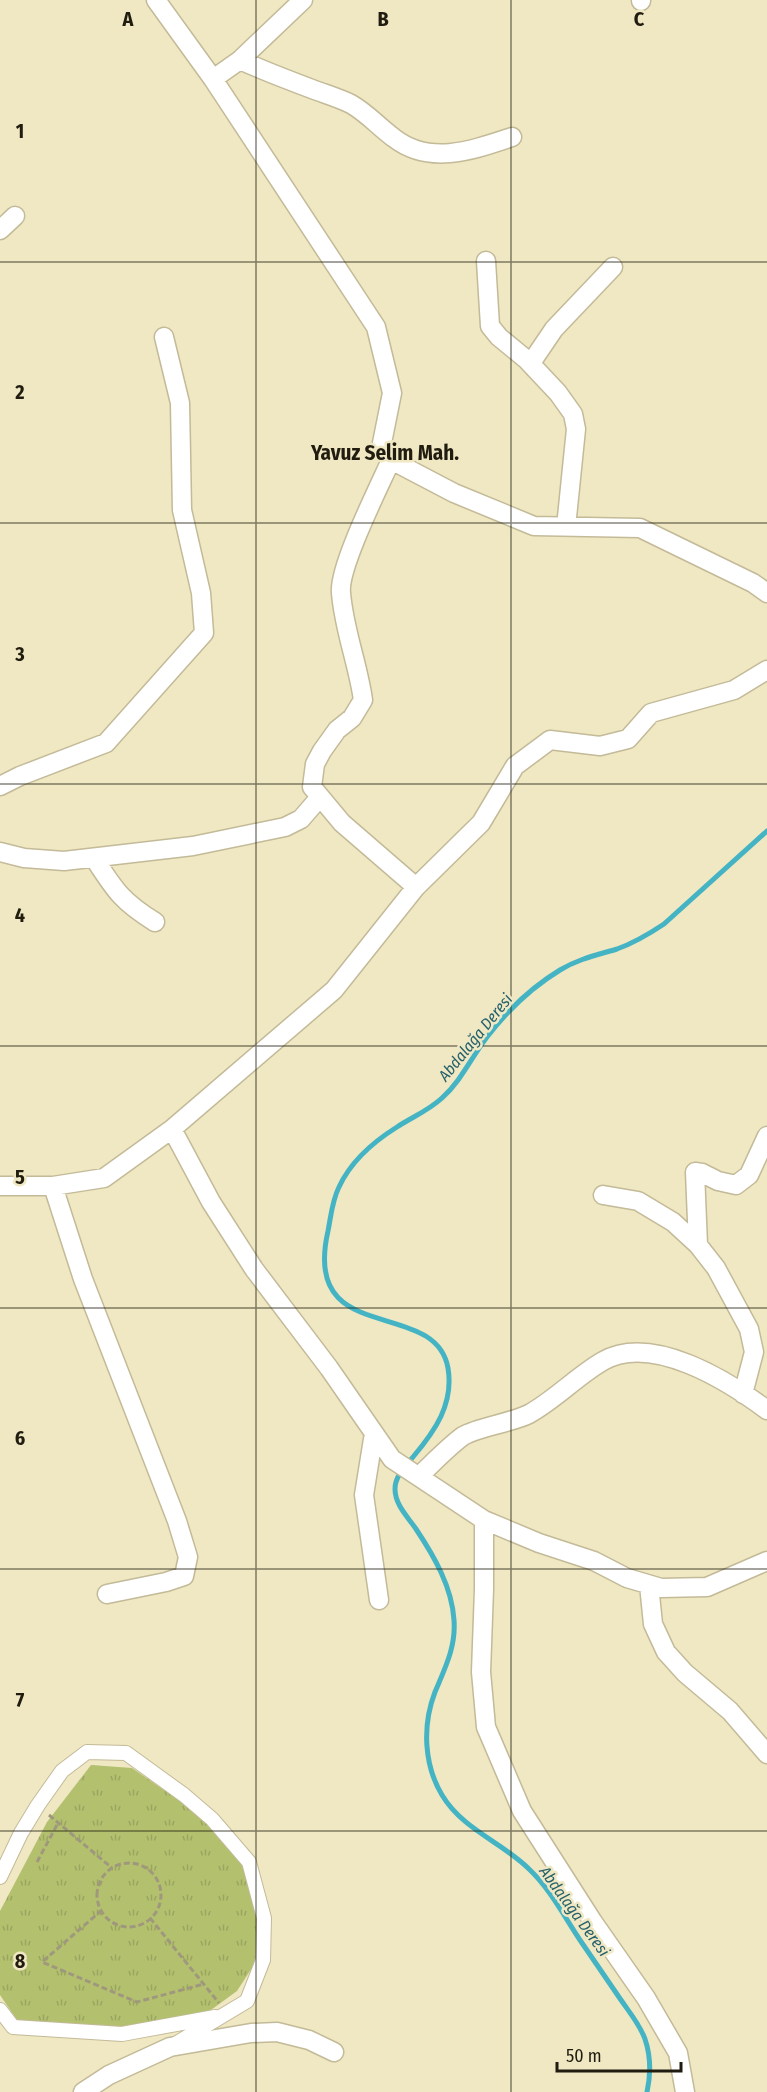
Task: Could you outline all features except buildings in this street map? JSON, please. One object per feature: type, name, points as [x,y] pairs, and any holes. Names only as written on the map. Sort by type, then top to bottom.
[{"type":"street","points":[[156,0],[213,79],[376,327],[392,393],[382,443],[391,460],[454,493],[534,526],[640,528],[753,583],[767,593]]},
{"type":"street","points":[[213,79],[240,60],[303,0]]},
{"type":"street","points":[[240,60],[268,73],[350,103],[396,140],[424,153],[455,153],[476,149],[512,137]]},
{"type":"street","points":[[0,230],[15,216]]},
{"type":"street","points":[[486,261],[490,326],[558,393],[573,414],[576,429],[566,527]]},
{"type":"street","points":[[534,368],[533,360],[554,329],[613,267]]},
{"type":"street","points":[[0,786],[106,743],[204,633],[201,593],[182,510],[180,403],[164,337]]},
{"type":"street","points":[[391,460],[349,557],[340,590],[363,700],[352,718],[337,730],[322,751],[315,764],[312,787],[342,823],[416,887]]},
{"type":"street","points":[[0,1186],[53,1186],[104,1178],[172,1129],[334,990],[416,887],[481,823],[515,766],[550,740],[600,746],[628,739],[651,713],[734,690],[767,670]]},
{"type":"street","points":[[0,852],[24,858],[64,861],[193,846],[285,827],[301,819],[320,796]]},
{"type":"street","points":[[94,858],[117,893],[132,908],[155,922]]},
{"type":"street","points":[[172,1129],[211,1202],[254,1269],[330,1368],[392,1459],[484,1520],[539,1543],[594,1561],[627,1578],[649,1585],[661,1588],[707,1587],[767,1561]]},
{"type":"street","points":[[698,1245],[695,1172],[736,1185],[749,1175],[767,1136]]},
{"type":"street","points":[[53,1186],[83,1279],[177,1521],[188,1557],[184,1576],[106,1594]]},
{"type":"street","points":[[603,1195],[638,1201],[673,1222],[698,1245],[716,1268],[749,1329],[754,1352],[743,1394]]},
{"type":"street","points":[[415,1474],[465,1435],[527,1414],[559,1395],[606,1359],[628,1352],[669,1356],[701,1369],[767,1410]]},
{"type":"street","points":[[374,1433],[364,1495],[379,1600]]},
{"type":"street","points":[[484,1520],[481,1672],[486,1727],[522,1811],[593,1922],[646,1998],[678,2053],[685,2092]]},
{"type":"street","points":[[649,1585],[653,1624],[666,1652],[685,1673],[730,1711],[767,1754]]},
{"type":"street","points":[[0,1877],[21,1833],[38,1805],[62,1771],[87,1752],[126,1753],[184,1795],[212,1819],[249,1862],[264,1918],[263,1960],[247,2001],[170,2047],[109,2075],[83,2092]]},
{"type":"street","points":[[0,2010],[13,2027],[122,2034],[225,2014]]},
{"type":"street","points":[[170,2047],[251,2033],[277,2032],[309,2040],[334,2052]]},
{"type":"path","points":[[38,1805],[112,1868]]},
{"type":"path","points":[[37,1862],[58,1823]]},
{"type":"path","points":[[121,1863],[136,1863],[150,1870],[159,1883],[162,1898],[157,1913],[145,1923],[130,1927],[115,1924],[103,1914],[97,1899],[99,1884],[107,1871],[112,1868],[121,1863]]},
{"type":"path","points":[[102,1910],[42,1962],[137,2002],[204,1984]]},
{"type":"path","points":[[150,1918],[204,1984],[225,2014]]},
{"type":"green space","points":[[91,1765],[132,1768],[206,1819],[259,1884],[265,1948],[237,1991],[200,2018],[123,2028],[21,2026],[0,1995],[0,1911],[47,1822]]},
{"type":"waterway","name":"Abdalağa Deresi","points":[[647,2092],[650,2072],[643,2034],[551,1895],[529,1869],[461,1818],[442,1795],[431,1771],[427,1745],[428,1718],[435,1692],[452,1648],[453,1608],[441,1572],[423,1539],[400,1506],[395,1489],[401,1472],[429,1437],[441,1416],[448,1393],[448,1368],[438,1346],[420,1333],[351,1307],[334,1292],[325,1268],[328,1231],[337,1192],[356,1161],[380,1139],[442,1098],[455,1084],[495,1027],[521,1000],[567,966],[629,944],[664,924],[767,831]]},
{"type":"district","name":"Yavuz Selim Mah.","points":[[385,453]]}]
